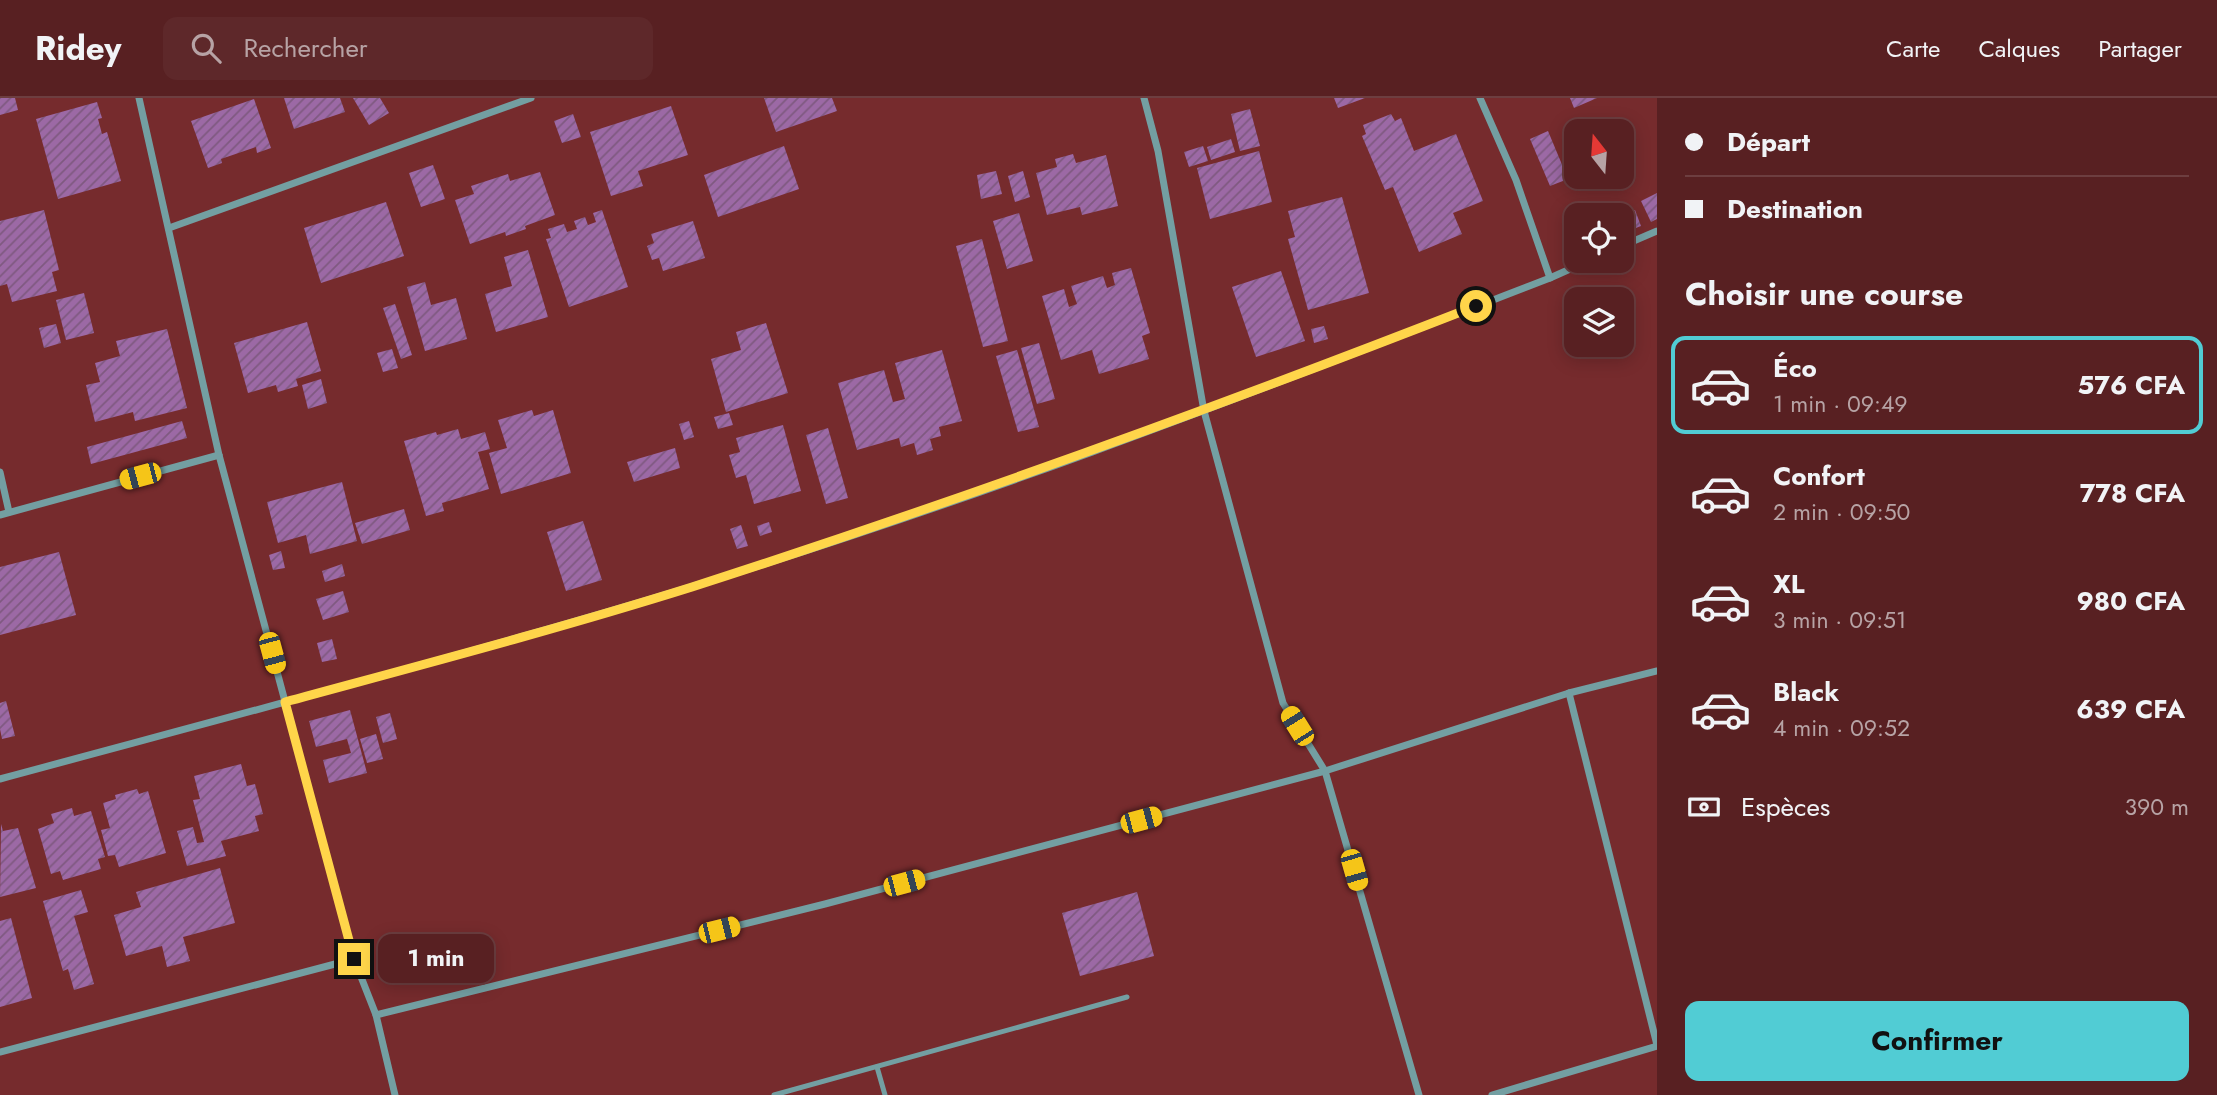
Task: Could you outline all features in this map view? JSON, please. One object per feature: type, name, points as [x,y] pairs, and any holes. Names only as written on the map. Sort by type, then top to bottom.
[{"type":"street","points":[[139,98],[219,455],[354,959],[376,1015],[395,1095]]},
{"type":"street","points":[[169,228],[531,98]]},
{"type":"street","points":[[1144,98],[1158,151],[1204,411],[1283,704],[1325,771],[1419,1095]]},
{"type":"street","points":[[1480,98],[1516,180],[1550,278]]},
{"type":"street","points":[[1634,241],[1657,230]]},
{"type":"street","points":[[0,779],[285,702],[690,587],[919,512],[1204,411],[1564,272]]},
{"type":"street","points":[[0,515],[219,455]]},
{"type":"street","points":[[0,472],[9,512]]},
{"type":"street","points":[[376,1015],[825,904],[1325,771],[1569,692],[1657,671]]},
{"type":"street","points":[[1492,1095],[1657,1046],[1569,692]]},
{"type":"street","points":[[0,1052],[354,959]]},
{"type":"lane","points":[[774,1095],[1127,997]]},
{"type":"lane","points":[[877,1068],[885,1095]]},
{"type":"building","points":[[0,98],[15,98],[18,110],[0,115]]},
{"type":"building","points":[[284,98],[340,98],[345,112],[294,129]]},
{"type":"building","points":[[353,98],[380,98],[389,113],[369,125]]},
{"type":"building","points":[[764,98],[832,98],[837,111],[776,132]]},
{"type":"building","points":[[1334,98],[1365,98],[1338,108]]},
{"type":"building","points":[[1570,98],[1597,98],[1574,108]]},
{"type":"building","points":[[254,99],[271,148],[257,153],[256,147],[221,159],[222,163],[208,168],[191,121]]},
{"type":"building","points":[[97,102],[102,118],[98,119],[102,134],[107,132],[121,181],[58,199],[36,119]]},
{"type":"building","points":[[671,106],[688,155],[638,171],[643,186],[611,196],[590,132]]},
{"type":"building","points":[[1250,109],[1260,146],[1240,151],[1231,114]]},
{"type":"building","points":[[573,114],[581,137],[562,143],[554,121]]},
{"type":"building","points":[[1391,114],[1395,121],[1401,118],[1414,151],[1456,134],[1483,201],[1453,213],[1462,234],[1419,252],[1393,187],[1385,190],[1362,136],[1366,134],[1363,125]]},
{"type":"building","points":[[1548,131],[1564,169],[1564,181],[1550,186],[1530,139]]},
{"type":"building","points":[[1231,139],[1235,152],[1211,160],[1207,147]]},
{"type":"building","points":[[784,146],[799,189],[718,217],[704,175]]},
{"type":"building","points":[[1203,146],[1208,161],[1189,167],[1184,152]]},
{"type":"building","points":[[1259,151],[1272,202],[1210,219],[1197,168]]},
{"type":"building","points":[[1073,154],[1076,163],[1106,155],[1118,206],[1082,215],[1080,207],[1047,215],[1036,173],[1057,167],[1055,159]]},
{"type":"building","points":[[433,165],[445,199],[421,207],[409,173]]},
{"type":"building","points":[[996,171],[1002,194],[981,199],[977,175]]},
{"type":"building","points":[[1023,171],[1030,197],[1015,202],[1008,176]]},
{"type":"building","points":[[540,172],[555,215],[506,236],[505,232],[470,244],[455,200],[474,194],[471,186],[508,174],[510,181]]},
{"type":"building","points":[[1657,193],[1657,219],[1651,222],[1641,201]]},
{"type":"building","points":[[1342,197],[1369,293],[1308,310],[1288,239],[1295,237],[1288,211]]},
{"type":"building","points":[[386,202],[404,256],[321,283],[304,228]]},
{"type":"building","points":[[44,210],[59,270],[52,272],[57,291],[12,302],[7,284],[0,286],[0,221]]},
{"type":"building","points":[[602,210],[628,287],[569,307],[546,239],[551,238],[548,229],[564,224],[567,232],[577,229],[574,221],[585,217],[588,225],[596,222],[593,213]]},
{"type":"building","points":[[1634,210],[1641,226],[1634,229]]},
{"type":"building","points":[[1019,213],[1033,261],[1007,269],[993,221]]},
{"type":"building","points":[[693,221],[705,258],[663,271],[659,258],[652,260],[647,246],[654,243],[651,234]]},
{"type":"building","points":[[982,239],[1008,341],[983,347],[956,246]]},
{"type":"building","points":[[528,250],[548,317],[496,332],[485,294],[512,286],[504,257]]},
{"type":"building","points":[[1131,268],[1150,333],[1142,336],[1149,359],[1099,374],[1092,350],[1061,360],[1042,296],[1064,289],[1069,307],[1077,304],[1071,286],[1103,276],[1107,288],[1115,285],[1112,273]]},
{"type":"building","points":[[1281,271],[1305,341],[1256,357],[1232,287]]},
{"type":"building","points":[[425,282],[431,305],[456,298],[467,339],[425,351],[407,287]]},
{"type":"building","points":[[84,293],[94,333],[66,340],[56,300]]},
{"type":"building","points":[[395,304],[412,355],[401,359],[383,308]]},
{"type":"building","points":[[307,322],[321,371],[296,379],[298,386],[278,392],[276,385],[248,393],[234,343]]},
{"type":"building","points":[[766,323],[788,393],[726,412],[711,359],[741,350],[736,332]]},
{"type":"building","points":[[56,324],[61,343],[44,348],[39,328]]},
{"type":"building","points":[[1324,326],[1328,339],[1314,343],[1311,329]]},
{"type":"building","points":[[167,329],[187,408],[135,421],[133,412],[95,422],[86,385],[100,382],[95,363],[120,356],[116,341]]},
{"type":"building","points":[[1039,343],[1055,399],[1037,404],[1021,348]]},
{"type":"building","points":[[392,349],[398,368],[383,372],[377,353]]},
{"type":"building","points":[[942,350],[962,421],[939,427],[941,436],[930,439],[933,450],[917,455],[914,443],[901,447],[899,438],[857,450],[838,383],[884,370],[893,402],[905,399],[895,363]]},
{"type":"building","points":[[1017,350],[1039,427],[1018,432],[996,356]]},
{"type":"building","points":[[321,379],[327,403],[308,409],[302,385]]},
{"type":"building","points":[[532,410],[534,416],[553,410],[571,473],[501,494],[489,453],[507,448],[498,420]]},
{"type":"building","points":[[729,413],[733,425],[718,429],[714,417]]},
{"type":"building","points":[[182,421],[187,438],[91,464],[87,447]]},
{"type":"building","points":[[689,421],[694,437],[684,440],[679,424]]},
{"type":"building","points":[[783,425],[801,491],[754,504],[746,475],[736,478],[729,455],[740,452],[736,438]]},
{"type":"building","points":[[828,428],[848,498],[826,504],[806,435]]},
{"type":"building","points":[[458,429],[461,439],[485,432],[490,449],[478,452],[489,489],[442,503],[444,511],[426,516],[404,441]]},
{"type":"building","points":[[675,448],[680,468],[634,482],[627,462]]},
{"type":"building","points":[[342,482],[357,541],[310,554],[306,535],[278,543],[267,502]]},
{"type":"building","points":[[404,509],[410,530],[362,544],[355,523]]},
{"type":"building","points":[[583,521],[602,580],[566,591],[547,532]]},
{"type":"building","points":[[769,522],[772,532],[760,536],[757,526]]},
{"type":"building","points":[[741,525],[748,546],[737,549],[730,529]]},
{"type":"building","points":[[281,551],[285,568],[273,570],[269,555]]},
{"type":"building","points":[[59,552],[76,615],[0,635],[0,567]]},
{"type":"building","points":[[342,564],[345,576],[325,582],[322,571]]},
{"type":"building","points":[[343,591],[349,612],[323,620],[316,599]]},
{"type":"building","points":[[332,639],[337,659],[322,662],[317,643]]},
{"type":"building","points":[[6,701],[15,736],[2,739],[0,703]]},
{"type":"building","points":[[350,710],[367,773],[329,783],[323,760],[351,753],[347,739],[316,747],[309,721]]},
{"type":"building","points":[[390,713],[397,739],[383,743],[376,717]]},
{"type":"building","points":[[376,734],[383,759],[367,763],[360,739]]},
{"type":"building","points":[[241,764],[247,786],[255,784],[263,814],[255,816],[259,831],[221,841],[226,856],[187,866],[177,831],[193,827],[197,843],[204,842],[193,800],[200,799],[194,776]]},
{"type":"building","points":[[137,789],[139,794],[148,791],[166,853],[119,867],[115,855],[108,856],[101,830],[110,828],[103,803],[116,799],[115,795]]},
{"type":"building","points":[[72,808],[74,816],[91,811],[105,857],[98,859],[101,869],[63,880],[60,871],[51,874],[38,829],[54,823],[51,814]]},
{"type":"building","points":[[1,824],[3,831],[18,828],[36,888],[0,897]]},
{"type":"building","points":[[220,868],[235,923],[183,937],[190,961],[167,967],[162,946],[126,956],[114,915],[141,907],[136,892]]},
{"type":"building","points":[[81,890],[88,912],[74,916],[94,984],[74,990],[68,969],[63,971],[43,901]]},
{"type":"building","points":[[1137,892],[1154,956],[1080,976],[1062,913]]},
{"type":"building","points":[[11,918],[32,998],[0,1007],[0,921]]},
{"type":"route","points":[[354,959],[285,702],[690,587],[908,516],[1204,411],[1476,306]]}]
